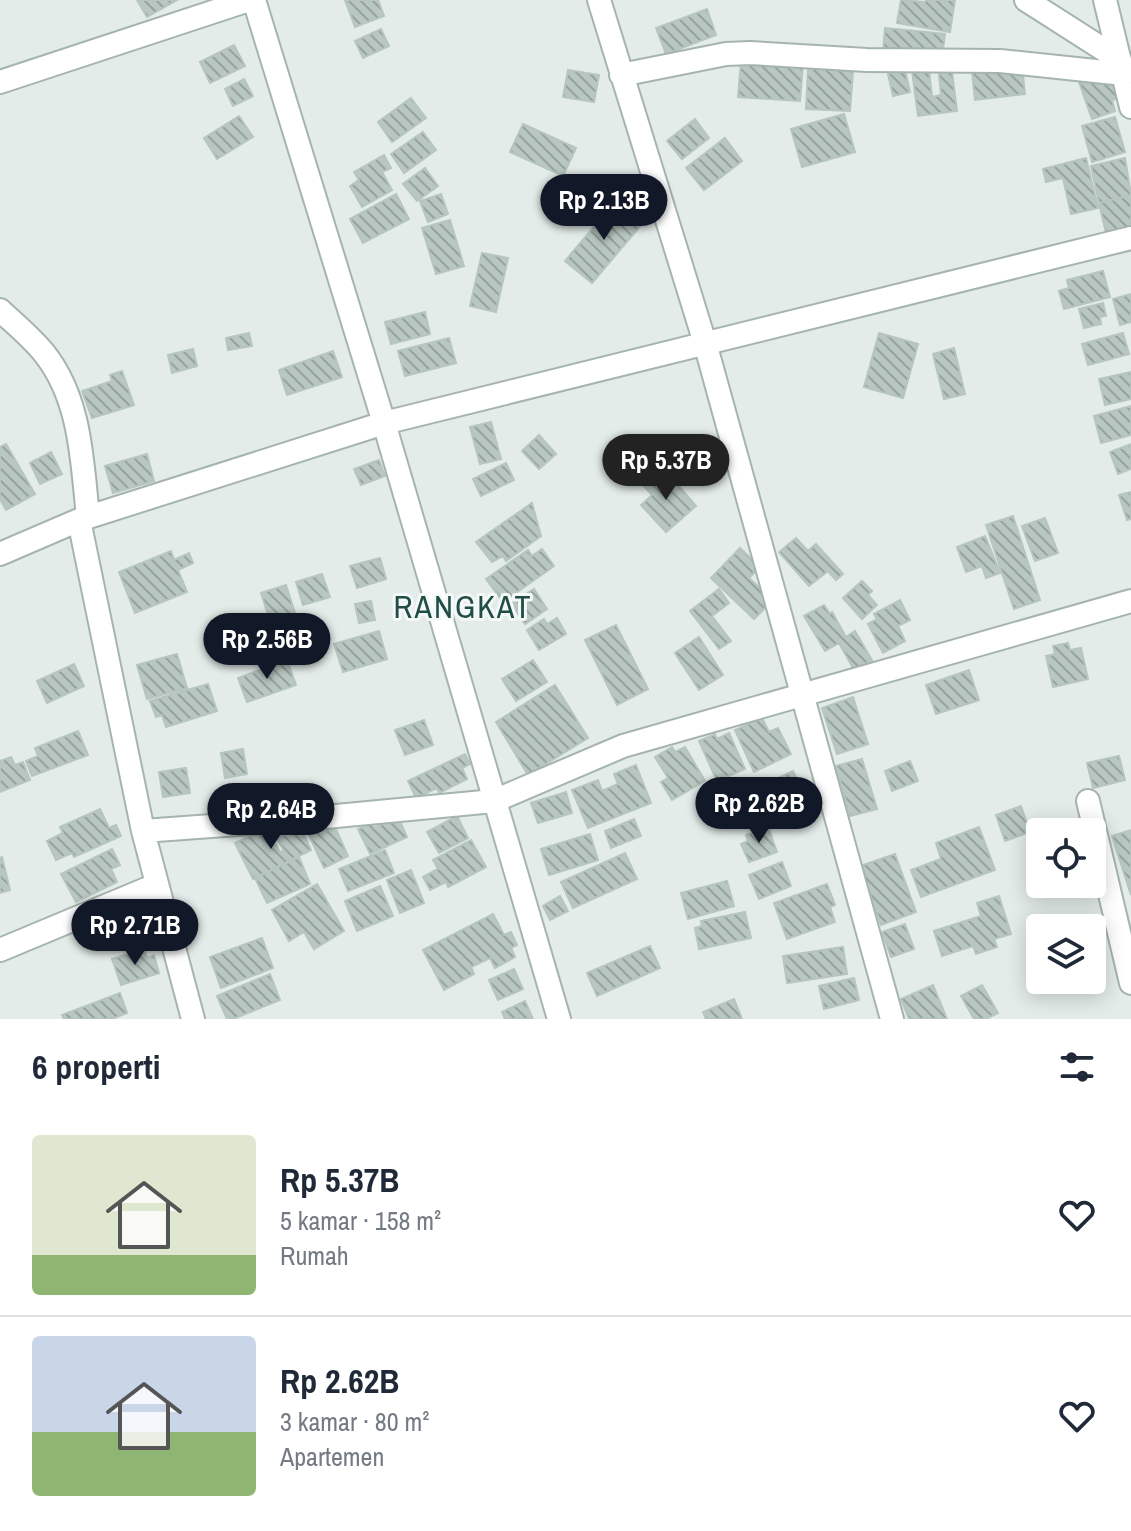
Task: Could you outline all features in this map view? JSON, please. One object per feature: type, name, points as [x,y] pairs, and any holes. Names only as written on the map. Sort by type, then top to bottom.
[{"type":"street","points":[[0,82],[251,0],[384,423],[559,1019]]},
{"type":"street","points":[[599,0],[705,343],[892,1019]]},
{"type":"street","points":[[1026,0],[1125,68]]},
{"type":"street","points":[[1105,0],[1125,68],[1131,107]]},
{"type":"street","points":[[621,75],[726,54],[750,53],[1125,68]]},
{"type":"street","points":[[0,554],[84,519],[384,423],[1131,238]]},
{"type":"street","points":[[0,310],[46,355],[65,387],[76,423],[84,519],[143,831],[193,1019]]},
{"type":"street","points":[[143,831],[494,801],[623,746],[1131,601]]},
{"type":"street","points":[[1088,801],[1131,983]]},
{"type":"street","points":[[0,950],[156,885]]},
{"type":"building","points":[[137,0],[177,0],[147,17]]},
{"type":"building","points":[[345,0],[378,0],[384,16],[355,27]]},
{"type":"building","points":[[901,0],[955,0],[950,32],[897,23]]},
{"type":"building","points":[[707,9],[716,35],[666,54],[656,28]]},
{"type":"building","points":[[885,28],[945,34],[942,58],[883,52]]},
{"type":"building","points":[[381,29],[389,46],[363,58],[355,41]]},
{"type":"building","points":[[234,45],[245,66],[210,83],[200,62]]},
{"type":"building","points":[[741,61],[803,65],[800,101],[738,97]]},
{"type":"building","points":[[820,61],[837,62],[837,70],[853,71],[850,111],[806,109],[808,69],[820,69]]},
{"type":"building","points":[[928,61],[932,97],[941,95],[938,65],[951,64],[957,111],[918,116],[911,63]]},
{"type":"building","points":[[1022,66],[1025,94],[975,100],[972,72]]},
{"type":"building","points":[[568,70],[599,75],[594,102],[563,97]]},
{"type":"building","points":[[905,70],[910,92],[893,96],[888,74]]},
{"type":"building","points":[[1103,74],[1107,84],[1114,82],[1119,98],[1112,100],[1115,111],[1092,119],[1079,82]]},
{"type":"building","points":[[244,79],[253,96],[233,106],[225,89]]},
{"type":"building","points":[[411,98],[426,118],[392,142],[378,122]]},
{"type":"building","points":[[844,114],[855,152],[802,167],[791,129]]},
{"type":"building","points":[[239,116],[253,137],[217,159],[204,138]]},
{"type":"building","points":[[1115,117],[1125,152],[1092,162],[1082,126]]},
{"type":"building","points":[[695,119],[709,138],[682,159],[667,141]]},
{"type":"building","points":[[523,124],[576,148],[563,176],[510,152]]},
{"type":"building","points":[[423,132],[436,150],[404,173],[391,154]]},
{"type":"building","points":[[725,138],[742,161],[704,190],[686,168]]},
{"type":"building","points":[[384,155],[391,168],[382,172],[392,190],[362,207],[350,186],[359,180],[354,172]]},
{"type":"building","points":[[1086,158],[1098,208],[1071,214],[1063,178],[1046,182],[1043,169]]},
{"type":"building","points":[[1125,158],[1131,195],[1099,203],[1091,166]]},
{"type":"building","points":[[425,168],[438,186],[417,201],[403,184]]},
{"type":"building","points":[[396,194],[409,219],[363,243],[350,219]]},
{"type":"building","points":[[441,194],[448,214],[428,222],[420,201]]},
{"type":"building","points":[[1131,195],[1131,227],[1106,233],[1099,203]]},
{"type":"building","points":[[615,202],[642,224],[592,283],[565,261]]},
{"type":"building","points":[[450,220],[464,266],[436,274],[422,228]]},
{"type":"building","points":[[482,253],[508,258],[496,312],[470,306]]},
{"type":"building","points":[[1103,271],[1110,297],[1064,309],[1059,291],[1069,288],[1067,280]]},
{"type":"building","points":[[1131,294],[1131,322],[1120,325],[1113,299]]},
{"type":"building","points":[[1103,303],[1106,316],[1100,317],[1101,324],[1084,328],[1079,309]]},
{"type":"building","points":[[425,312],[430,334],[391,344],[385,322]]},
{"type":"building","points":[[249,333],[252,346],[228,350],[226,338]]},
{"type":"building","points":[[879,333],[918,344],[903,398],[864,387]]},
{"type":"building","points":[[1123,333],[1129,354],[1088,365],[1082,344]]},
{"type":"building","points":[[449,338],[456,363],[405,376],[398,351]]},
{"type":"building","points":[[954,348],[965,394],[944,399],[933,354]]},
{"type":"building","points":[[193,349],[197,366],[172,373],[168,355]]},
{"type":"building","points":[[333,351],[342,377],[287,395],[279,370]]},
{"type":"building","points":[[122,371],[134,405],[92,418],[82,391],[112,381],[110,375]]},
{"type":"building","points":[[1131,372],[1131,399],[1105,405],[1099,379]]},
{"type":"building","points":[[1131,406],[1131,435],[1101,443],[1094,416]]},
{"type":"building","points":[[491,422],[501,459],[480,464],[470,427]]},
{"type":"building","points":[[539,435],[556,454],[539,469],[522,451]]},
{"type":"building","points":[[672,442],[697,454],[684,479],[659,467]]},
{"type":"building","points":[[6,444],[35,494],[6,510],[0,499],[0,447]]},
{"type":"building","points":[[1131,444],[1131,469],[1118,474],[1110,452]]},
{"type":"building","points":[[51,452],[62,474],[40,484],[30,463]]},
{"type":"building","points":[[147,454],[154,481],[113,493],[105,466]]},
{"type":"building","points":[[379,460],[385,476],[361,485],[354,469]]},
{"type":"building","points":[[506,463],[514,480],[481,496],[473,479]]},
{"type":"building","points":[[656,471],[666,483],[672,478],[696,506],[666,532],[641,505],[652,495],[642,484]]},
{"type":"building","points":[[1131,492],[1131,519],[1127,520],[1119,495]]},
{"type":"building","points":[[532,503],[541,536],[506,561],[503,556],[492,562],[476,542]]},
{"type":"building","points":[[1013,516],[1040,600],[1014,609],[986,525]]},
{"type":"building","points":[[1045,518],[1058,553],[1035,561],[1022,526]]},
{"type":"building","points":[[985,536],[1000,573],[986,578],[982,566],[966,572],[957,547]]},
{"type":"building","points":[[796,538],[808,551],[816,544],[843,574],[836,580],[828,571],[809,586],[779,552]]},
{"type":"building","points":[[740,548],[760,567],[749,578],[773,600],[754,619],[711,578]]},
{"type":"building","points":[[542,549],[554,566],[503,602],[486,579],[528,550],[532,556]]},
{"type":"building","points":[[171,551],[174,560],[189,553],[193,563],[178,570],[187,592],[135,613],[119,572]]},
{"type":"building","points":[[380,558],[386,579],[357,588],[350,566]]},
{"type":"building","points":[[322,574],[330,597],[303,605],[296,582]]},
{"type":"building","points":[[862,581],[872,591],[868,595],[877,605],[862,619],[843,598]]},
{"type":"building","points":[[286,585],[295,613],[270,621],[261,593]]},
{"type":"building","points":[[534,589],[547,609],[525,624],[511,604]]},
{"type":"building","points":[[719,589],[729,603],[712,616],[731,641],[719,649],[690,611]]},
{"type":"building","points":[[900,600],[910,620],[898,626],[905,641],[883,653],[868,624],[877,619],[874,614]]},
{"type":"building","points":[[371,601],[375,620],[359,623],[355,604]]},
{"type":"building","points":[[824,605],[830,614],[832,612],[846,637],[855,631],[872,660],[854,670],[839,643],[825,651],[804,616]]},
{"type":"building","points":[[557,618],[566,634],[539,650],[527,630],[544,619],[547,624]]},
{"type":"building","points":[[616,625],[648,689],[617,705],[585,640]]},
{"type":"building","points":[[379,631],[387,659],[343,672],[334,644]]},
{"type":"building","points":[[699,637],[723,675],[699,690],[675,653]]},
{"type":"building","points":[[1068,643],[1070,650],[1081,648],[1088,679],[1053,687],[1046,656],[1055,654],[1053,646]]},
{"type":"building","points":[[177,654],[187,688],[147,699],[137,665]]},
{"type":"building","points":[[287,660],[296,685],[247,702],[238,678]]},
{"type":"building","points":[[533,660],[547,682],[516,701],[502,679]]},
{"type":"building","points":[[74,664],[84,686],[47,703],[37,681]]},
{"type":"building","points":[[969,670],[979,700],[936,714],[926,685]]},
{"type":"building","points":[[208,684],[217,711],[166,727],[162,715],[156,717],[150,701]]},
{"type":"building","points":[[555,685],[588,738],[528,775],[496,722]]},
{"type":"building","points":[[853,697],[868,744],[837,754],[822,708]]},
{"type":"building","points":[[762,718],[769,732],[778,728],[791,754],[754,772],[735,730]]},
{"type":"building","points":[[424,720],[433,745],[405,755],[395,730]]},
{"type":"building","points":[[78,731],[88,755],[32,776],[26,761],[38,756],[35,748]]},
{"type":"building","points":[[729,733],[745,769],[717,781],[699,741],[715,734],[717,739]]},
{"type":"building","points":[[672,747],[675,752],[685,747],[705,781],[672,800],[661,782],[668,778],[655,757]]},
{"type":"building","points":[[243,749],[247,774],[225,778],[221,753]]},
{"type":"building","points":[[465,754],[470,764],[462,768],[467,779],[439,793],[437,788],[416,798],[408,781]]},
{"type":"building","points":[[1119,756],[1125,780],[1093,788],[1087,763]]},
{"type":"building","points":[[11,757],[15,765],[23,762],[30,780],[0,792],[0,761]]},
{"type":"building","points":[[862,759],[877,809],[850,816],[836,766]]},
{"type":"building","points":[[910,761],[918,781],[892,791],[885,771]]},
{"type":"building","points":[[636,765],[651,803],[588,828],[572,790],[598,780],[602,791],[618,784],[614,774]]},
{"type":"building","points":[[186,768],[190,793],[163,797],[159,772]]},
{"type":"building","points":[[793,771],[813,812],[788,825],[776,800],[781,798],[772,781]]},
{"type":"building","points":[[750,787],[754,797],[761,794],[769,818],[741,826],[733,803],[742,801],[738,791]]},
{"type":"building","points":[[566,792],[572,813],[538,823],[531,803]]},
{"type":"building","points":[[1021,806],[1026,833],[1005,841],[996,815]]},
{"type":"building","points":[[100,809],[109,828],[116,825],[121,836],[74,857],[72,853],[56,860],[47,841],[63,833],[60,827]]},
{"type":"building","points":[[457,816],[468,838],[439,853],[427,832]]},
{"type":"building","points":[[398,817],[407,837],[370,854],[358,829],[371,823],[374,828]]},
{"type":"building","points":[[634,819],[641,836],[611,848],[605,831]]},
{"type":"building","points":[[323,826],[326,831],[335,827],[348,856],[324,868],[308,833]]},
{"type":"building","points":[[300,827],[311,850],[253,879],[235,843],[263,830],[271,847],[276,845],[280,852],[284,851],[277,838]]},
{"type":"building","points":[[768,827],[777,852],[749,862],[741,844],[748,841],[746,835]]},
{"type":"building","points":[[979,827],[995,870],[921,897],[911,870],[941,859],[936,843]]},
{"type":"building","points":[[1131,830],[1131,895],[1112,836]]},
{"type":"building","points":[[590,834],[598,860],[549,875],[541,849]]},
{"type":"building","points":[[471,840],[486,867],[448,887],[446,882],[430,890],[423,877],[438,869],[433,860]]},
{"type":"building","points":[[112,849],[120,865],[111,869],[117,882],[76,902],[61,874]]},
{"type":"building","points":[[385,850],[394,873],[348,891],[339,869]]},
{"type":"building","points":[[625,853],[637,879],[573,908],[561,882]]},
{"type":"building","points":[[895,854],[916,912],[881,925],[860,866]]},
{"type":"building","points":[[299,857],[310,884],[267,903],[255,878]]},
{"type":"building","points":[[0,858],[10,890],[0,893]]},
{"type":"building","points":[[782,862],[791,886],[759,899],[749,875]]},
{"type":"building","points":[[411,870],[424,903],[400,913],[387,880]]},
{"type":"building","points":[[727,881],[734,906],[688,919],[681,893]]},
{"type":"building","points":[[317,884],[344,931],[314,949],[304,932],[289,941],[272,910]]},
{"type":"building","points":[[827,884],[835,905],[830,907],[835,922],[787,939],[774,903]]},
{"type":"building","points":[[380,886],[393,916],[357,931],[345,901]]},
{"type":"building","points":[[560,896],[568,911],[550,920],[543,906]]},
{"type":"building","points":[[999,896],[1011,934],[994,939],[997,947],[976,954],[973,946],[942,956],[934,931],[981,916],[977,903]]},
{"type":"building","points":[[745,912],[751,938],[699,949],[695,928],[702,926],[701,921]]},
{"type":"building","points":[[493,914],[504,935],[511,932],[517,945],[511,948],[515,957],[495,968],[490,958],[471,967],[474,974],[444,990],[423,950]]},
{"type":"building","points":[[905,924],[914,949],[891,957],[882,932]]},
{"type":"building","points":[[262,938],[273,968],[221,988],[210,957]]},
{"type":"building","points":[[650,946],[660,968],[597,996],[587,973]]},
{"type":"building","points":[[843,947],[847,974],[787,983],[783,956]]},
{"type":"building","points":[[144,949],[147,958],[154,955],[159,973],[121,985],[112,959]]},
{"type":"building","points":[[514,969],[523,989],[498,1000],[489,980]]},
{"type":"building","points":[[270,974],[280,1000],[227,1019],[217,996]]},
{"type":"building","points":[[854,978],[859,1000],[824,1009],[819,986]]},
{"type":"building","points":[[933,985],[947,1019],[909,1019],[901,999]]},
{"type":"building","points":[[982,985],[998,1013],[986,1019],[974,1019],[961,996]]},
{"type":"building","points":[[120,993],[127,1013],[112,1019],[64,1019],[62,1015]]},
{"type":"building","points":[[734,999],[742,1019],[706,1019],[703,1012]]},
{"type":"building","points":[[525,1001],[533,1019],[505,1019],[502,1012]]},
{"type":"district","name":"RANGKAT","points":[[463,606]]}]
